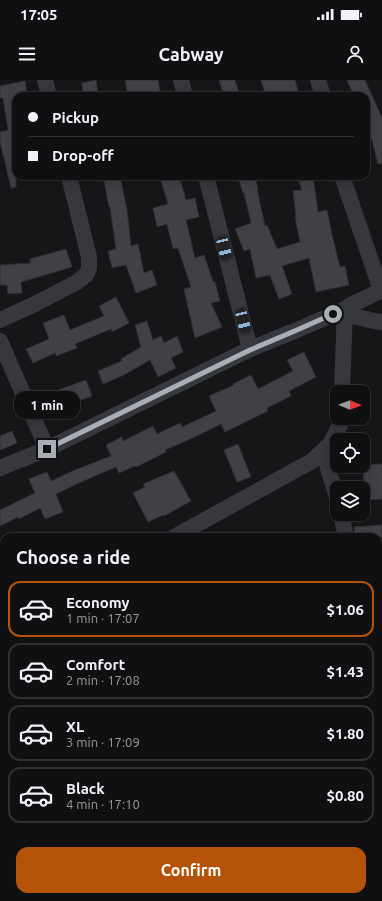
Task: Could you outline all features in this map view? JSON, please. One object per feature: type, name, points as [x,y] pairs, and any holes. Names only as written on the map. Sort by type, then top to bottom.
[{"type":"street","points":[[45,80],[48,92]]},
{"type":"street","points":[[181,80],[184,92]]},
{"type":"street","points":[[318,80],[322,92]]},
{"type":"street","points":[[0,320],[35,304],[77,282],[86,275],[89,268],[88,257],[70,180]]},
{"type":"street","points":[[207,180],[250,350]]},
{"type":"street","points":[[0,468],[47,449],[250,350],[345,311],[351,305],[382,290],[343,180]]},
{"type":"street","points":[[345,311],[368,320],[382,322]]},
{"type":"street","points":[[342,385],[345,311]]},
{"type":"street","points":[[0,341],[47,449]]},
{"type":"street","points":[[181,533],[312,462],[330,444],[340,425]]},
{"type":"street","points":[[323,451],[332,481]]},
{"type":"street","points":[[343,521],[345,533]]},
{"type":"building","points":[[96,80],[98,92],[83,92],[82,83]]},
{"type":"building","points":[[125,80],[158,80],[160,92],[127,92]]},
{"type":"building","points":[[219,80],[235,80],[239,92],[223,92]]},
{"type":"building","points":[[261,80],[295,80],[298,91],[294,92],[265,92]]},
{"type":"building","points":[[347,80],[365,80],[382,118],[382,163],[378,164],[370,133],[370,92],[352,92]]},
{"type":"building","points":[[25,81],[27,92],[12,92],[12,180],[16,180],[16,187],[11,188],[0,141],[0,132],[8,130],[3,98],[0,98],[0,86]]},
{"type":"building","points":[[104,180],[121,180],[127,210],[131,246],[138,244],[144,273],[152,270],[157,285],[136,293],[126,265],[112,268],[108,251],[116,249]]},
{"type":"building","points":[[180,180],[186,200],[195,198],[199,217],[186,220],[195,258],[204,255],[213,282],[215,282],[220,301],[211,303],[222,327],[195,338],[184,289],[191,287],[178,248],[173,249],[167,224],[157,227],[153,208],[168,204],[161,181]]},
{"type":"building","points":[[239,180],[256,180],[265,226],[267,225],[277,249],[300,242],[295,217],[293,191],[302,190],[298,180],[314,180],[318,212],[327,210],[340,267],[345,266],[349,285],[316,292],[309,258],[282,266],[292,294],[279,299],[270,275],[256,278],[250,249],[244,251],[235,229],[251,223]]},
{"type":"building","points":[[66,249],[72,267],[21,282],[22,293],[8,294],[7,285],[0,285],[0,265],[31,263],[30,259]]},
{"type":"building","points":[[116,297],[129,323],[112,332],[111,329],[75,344],[77,348],[56,356],[55,353],[33,363],[26,349],[49,339],[43,323],[64,315],[70,330],[104,316],[99,306]]},
{"type":"building","points":[[147,321],[153,340],[161,336],[164,343],[177,336],[183,352],[171,358],[176,368],[158,377],[150,360],[124,375],[103,384],[98,371],[122,361],[121,359],[141,347],[135,325]]},
{"type":"building","points":[[304,352],[316,377],[289,391],[291,396],[267,408],[268,411],[225,432],[221,424],[165,450],[166,452],[136,467],[135,466],[119,473],[116,467],[56,494],[63,512],[45,519],[40,508],[19,519],[18,517],[0,526],[0,510],[35,493],[29,479],[47,472],[51,481],[111,456],[106,445],[122,437],[123,441],[153,426],[157,434],[180,423],[182,427],[216,411],[209,396],[234,385],[233,384],[251,375],[258,389],[293,371],[287,360]]},
{"type":"building","points":[[86,380],[92,396],[53,410],[47,394]]},
{"type":"building","points":[[12,431],[17,443],[0,450],[0,436]]},
{"type":"building","points":[[238,444],[251,477],[237,482],[224,450]]},
{"type":"building","points":[[382,464],[382,499],[370,500],[370,481],[363,481],[363,473],[370,473],[370,465]]},
{"type":"building","points":[[174,471],[191,501],[164,516],[163,515],[148,522],[133,493],[145,487],[143,484]]},
{"type":"building","points":[[382,525],[382,533],[355,533],[354,527]]},
{"type":"route","points":[[47,449],[250,350],[333,314]]}]
